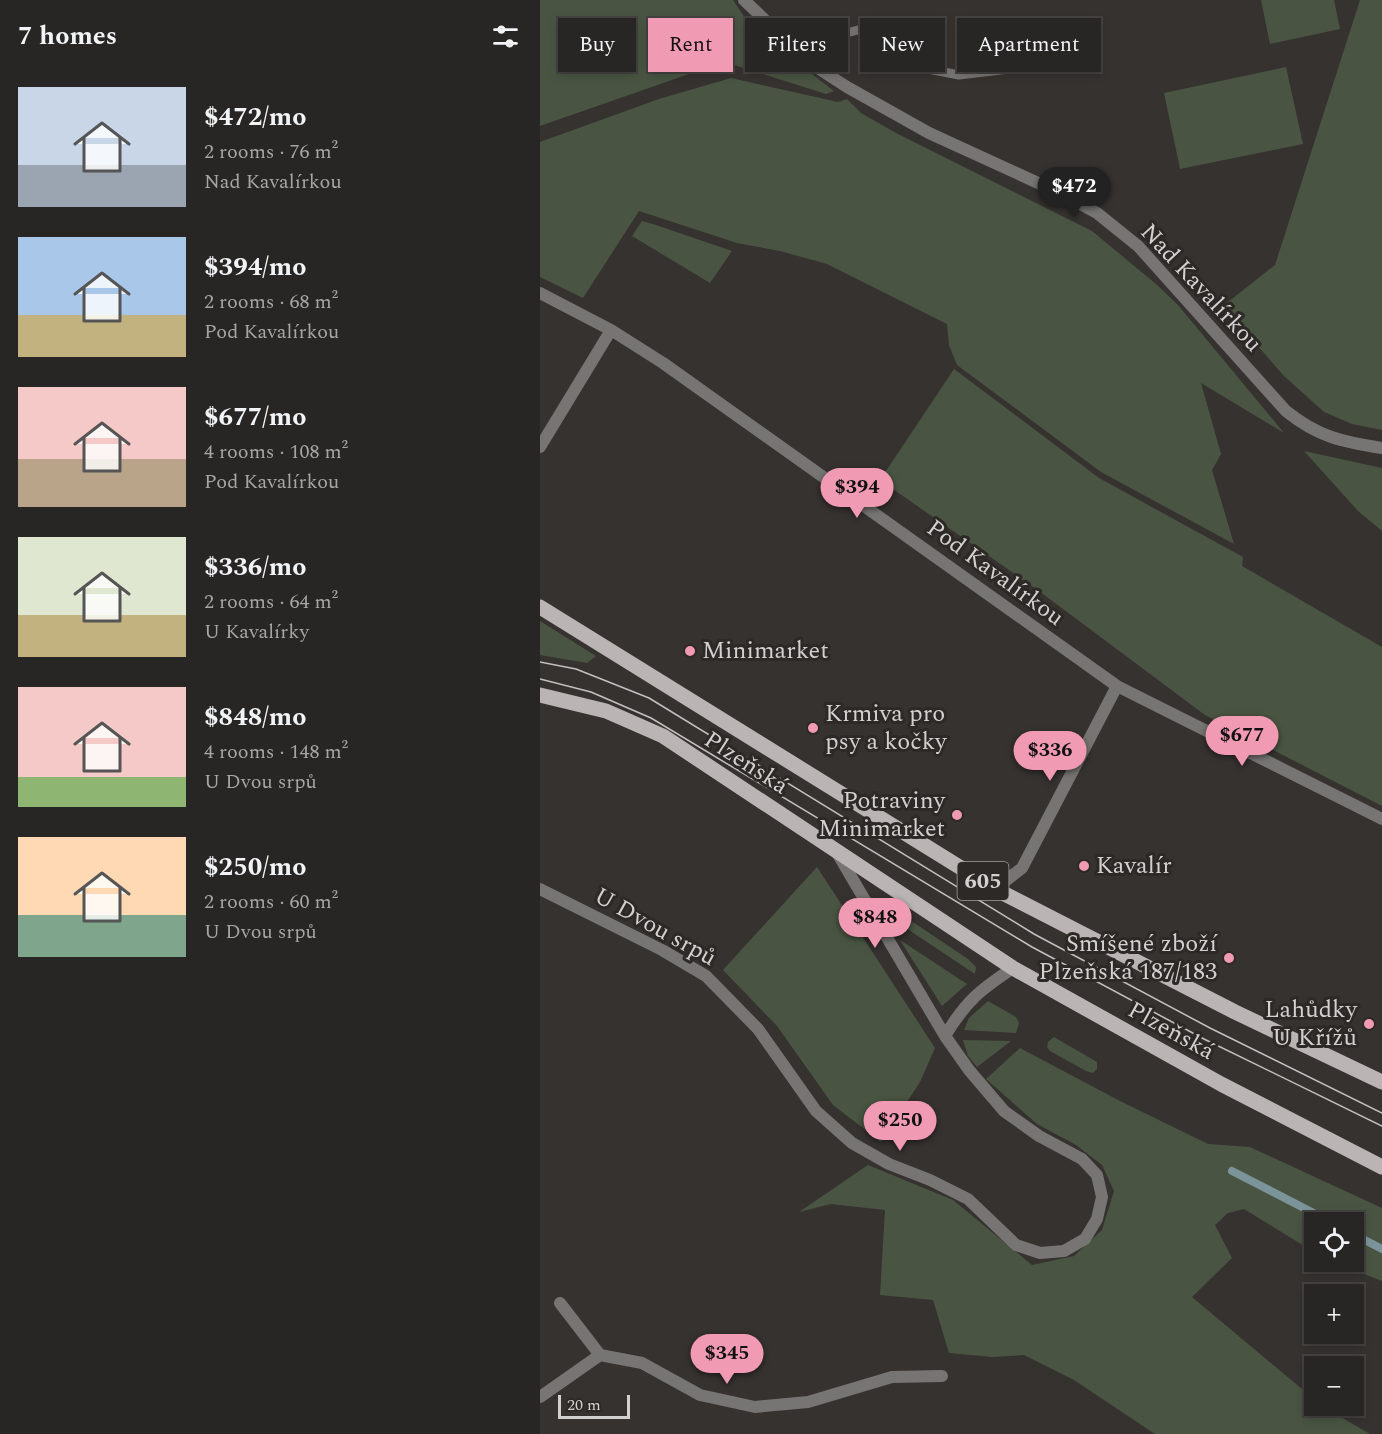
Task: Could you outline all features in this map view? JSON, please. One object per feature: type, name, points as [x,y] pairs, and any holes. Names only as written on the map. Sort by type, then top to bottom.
[{"type":"main road","name":"Plzeňská","points":[[540,607],[995,889],[1234,1012],[1382,1082]]},
{"type":"main road","name":"Plzeňská","points":[[540,695],[606,711],[663,735],[834,846],[1013,968],[1221,1084],[1382,1167]]},
{"type":"street","name":"Nad Kavalírkou","points":[[744,0],[763,18]]},
{"type":"street","name":"Nad Kavalírkou","points":[[825,72],[929,133],[1060,193],[1096,213],[1138,246],[1286,411],[1305,427],[1336,441],[1382,448]]},
{"type":"street","name":"Pod Kavalírkou","points":[[540,293],[611,330],[663,363],[1117,686],[1382,819]]},
{"type":"street","points":[[540,447],[611,330]]},
{"type":"street","points":[[995,889],[1022,868],[1117,686]]},
{"type":"street","name":"U Dvou srpů","points":[[540,889],[662,950],[706,976],[758,1029],[816,1111],[852,1143],[889,1164],[930,1180],[968,1199],[1016,1245],[1040,1253],[1064,1251],[1085,1239],[1097,1219],[1102,1197],[1097,1175],[1083,1160],[1039,1136],[1004,1111],[969,1070],[945,1036],[834,846]]},
{"type":"street","points":[[945,1036],[962,1007],[982,988],[1013,968]]},
{"type":"street","points":[[560,1303],[600,1355],[642,1363],[700,1395],[755,1407],[808,1402],[891,1377],[942,1376]]},
{"type":"street","points":[[540,1397],[600,1355]]},
{"type":"lane","points":[[848,32],[870,27],[928,69],[959,75],[984,72]]},
{"type":"green space","points":[[540,0],[733,0],[745,18],[745,68],[733,65],[733,18],[648,18],[648,72],[695,72],[540,126]]},
{"type":"green space","points":[[1261,0],[1334,0],[1340,29],[1270,44]]},
{"type":"green space","points":[[1360,0],[1382,0],[1382,430],[1352,424],[1324,412],[1284,376],[1223,306],[1275,265]]},
{"type":"green space","points":[[1286,67],[1303,144],[1180,169],[1164,93]]},
{"type":"green space","points":[[756,72],[809,72],[834,91],[826,94]]},
{"type":"green space","points":[[731,78],[838,102],[847,99],[861,113],[896,133],[1092,231],[1156,284],[1178,305],[1284,433],[1201,383],[1221,454],[1212,470],[1234,544],[1101,472],[957,365],[949,345],[947,324],[827,264],[780,251],[737,243],[639,211],[583,298],[540,277],[540,142],[659,99]]},
{"type":"green space","points":[[642,221],[732,251],[710,283],[632,236]]},
{"type":"green space","points":[[954,369],[1099,478],[1243,557],[1242,566],[1382,647],[1382,806],[1205,715],[1039,591],[880,480]]},
{"type":"green space","points":[[1304,451],[1382,468],[1382,531],[1358,511]]},
{"type":"green space","points":[[540,621],[596,656],[587,663],[540,655]]},
{"type":"green space","points":[[817,867],[935,1048],[920,1082],[881,1142],[833,1105],[777,1026],[723,970]]},
{"type":"green space","points":[[889,906],[968,959],[976,967],[975,974],[894,920],[888,920],[884,913]]},
{"type":"green space","points":[[900,940],[967,984],[942,1006]]},
{"type":"green space","points":[[988,1001],[1016,1017],[1019,1023],[1016,1033],[964,1030],[969,1018]]},
{"type":"green space","points":[[1054,1037],[1097,1062],[1097,1069],[1093,1073],[1086,1071],[1050,1051],[1047,1047],[1048,1042]]},
{"type":"green space","points":[[963,1040],[1011,1041],[977,1067],[968,1056]]},
{"type":"green space","points":[[1020,1048],[1208,1144],[1250,1147],[1382,1208],[1382,1281],[1359,1272],[1364,1272],[1364,1212],[1304,1212],[1304,1246],[1244,1209],[1228,1213],[1215,1225],[1232,1258],[1192,1297],[1304,1391],[1304,1416],[1339,1416],[1370,1434],[1155,1434],[1074,1380],[1024,1355],[992,1357],[949,1353],[933,1300],[880,1295],[885,1210],[831,1204],[799,1212],[868,1165],[953,1200],[1032,1265],[1074,1256],[1102,1230],[1114,1191],[1102,1165],[1076,1145],[1037,1124],[986,1079]]},
{"type":"waterway","points":[[1232,1171],[1312,1212]]},
{"type":"waterway","points":[[1364,1240],[1382,1249]]},
{"type":"tram line","points":[[540,662],[576,669],[649,698],[1034,934],[1210,1028],[1382,1113]]},
{"type":"tram line","points":[[540,679],[591,692],[651,718],[1032,947],[1204,1039],[1382,1126]]},
{"type":"place","name":"Minimarket","points":[[690,651]]},
{"type":"place","name":"Krmiva pro psy a kočky","points":[[813,728]]},
{"type":"place","name":"Potraviny Minimarket","points":[[957,815]]},
{"type":"place","name":"Kavalír","points":[[1084,866]]},
{"type":"place","name":"Smíšené zboží Plzeňská 187/183","points":[[1229,958]]},
{"type":"place","name":"Lahůdky U Křížů","points":[[1369,1024]]}]
